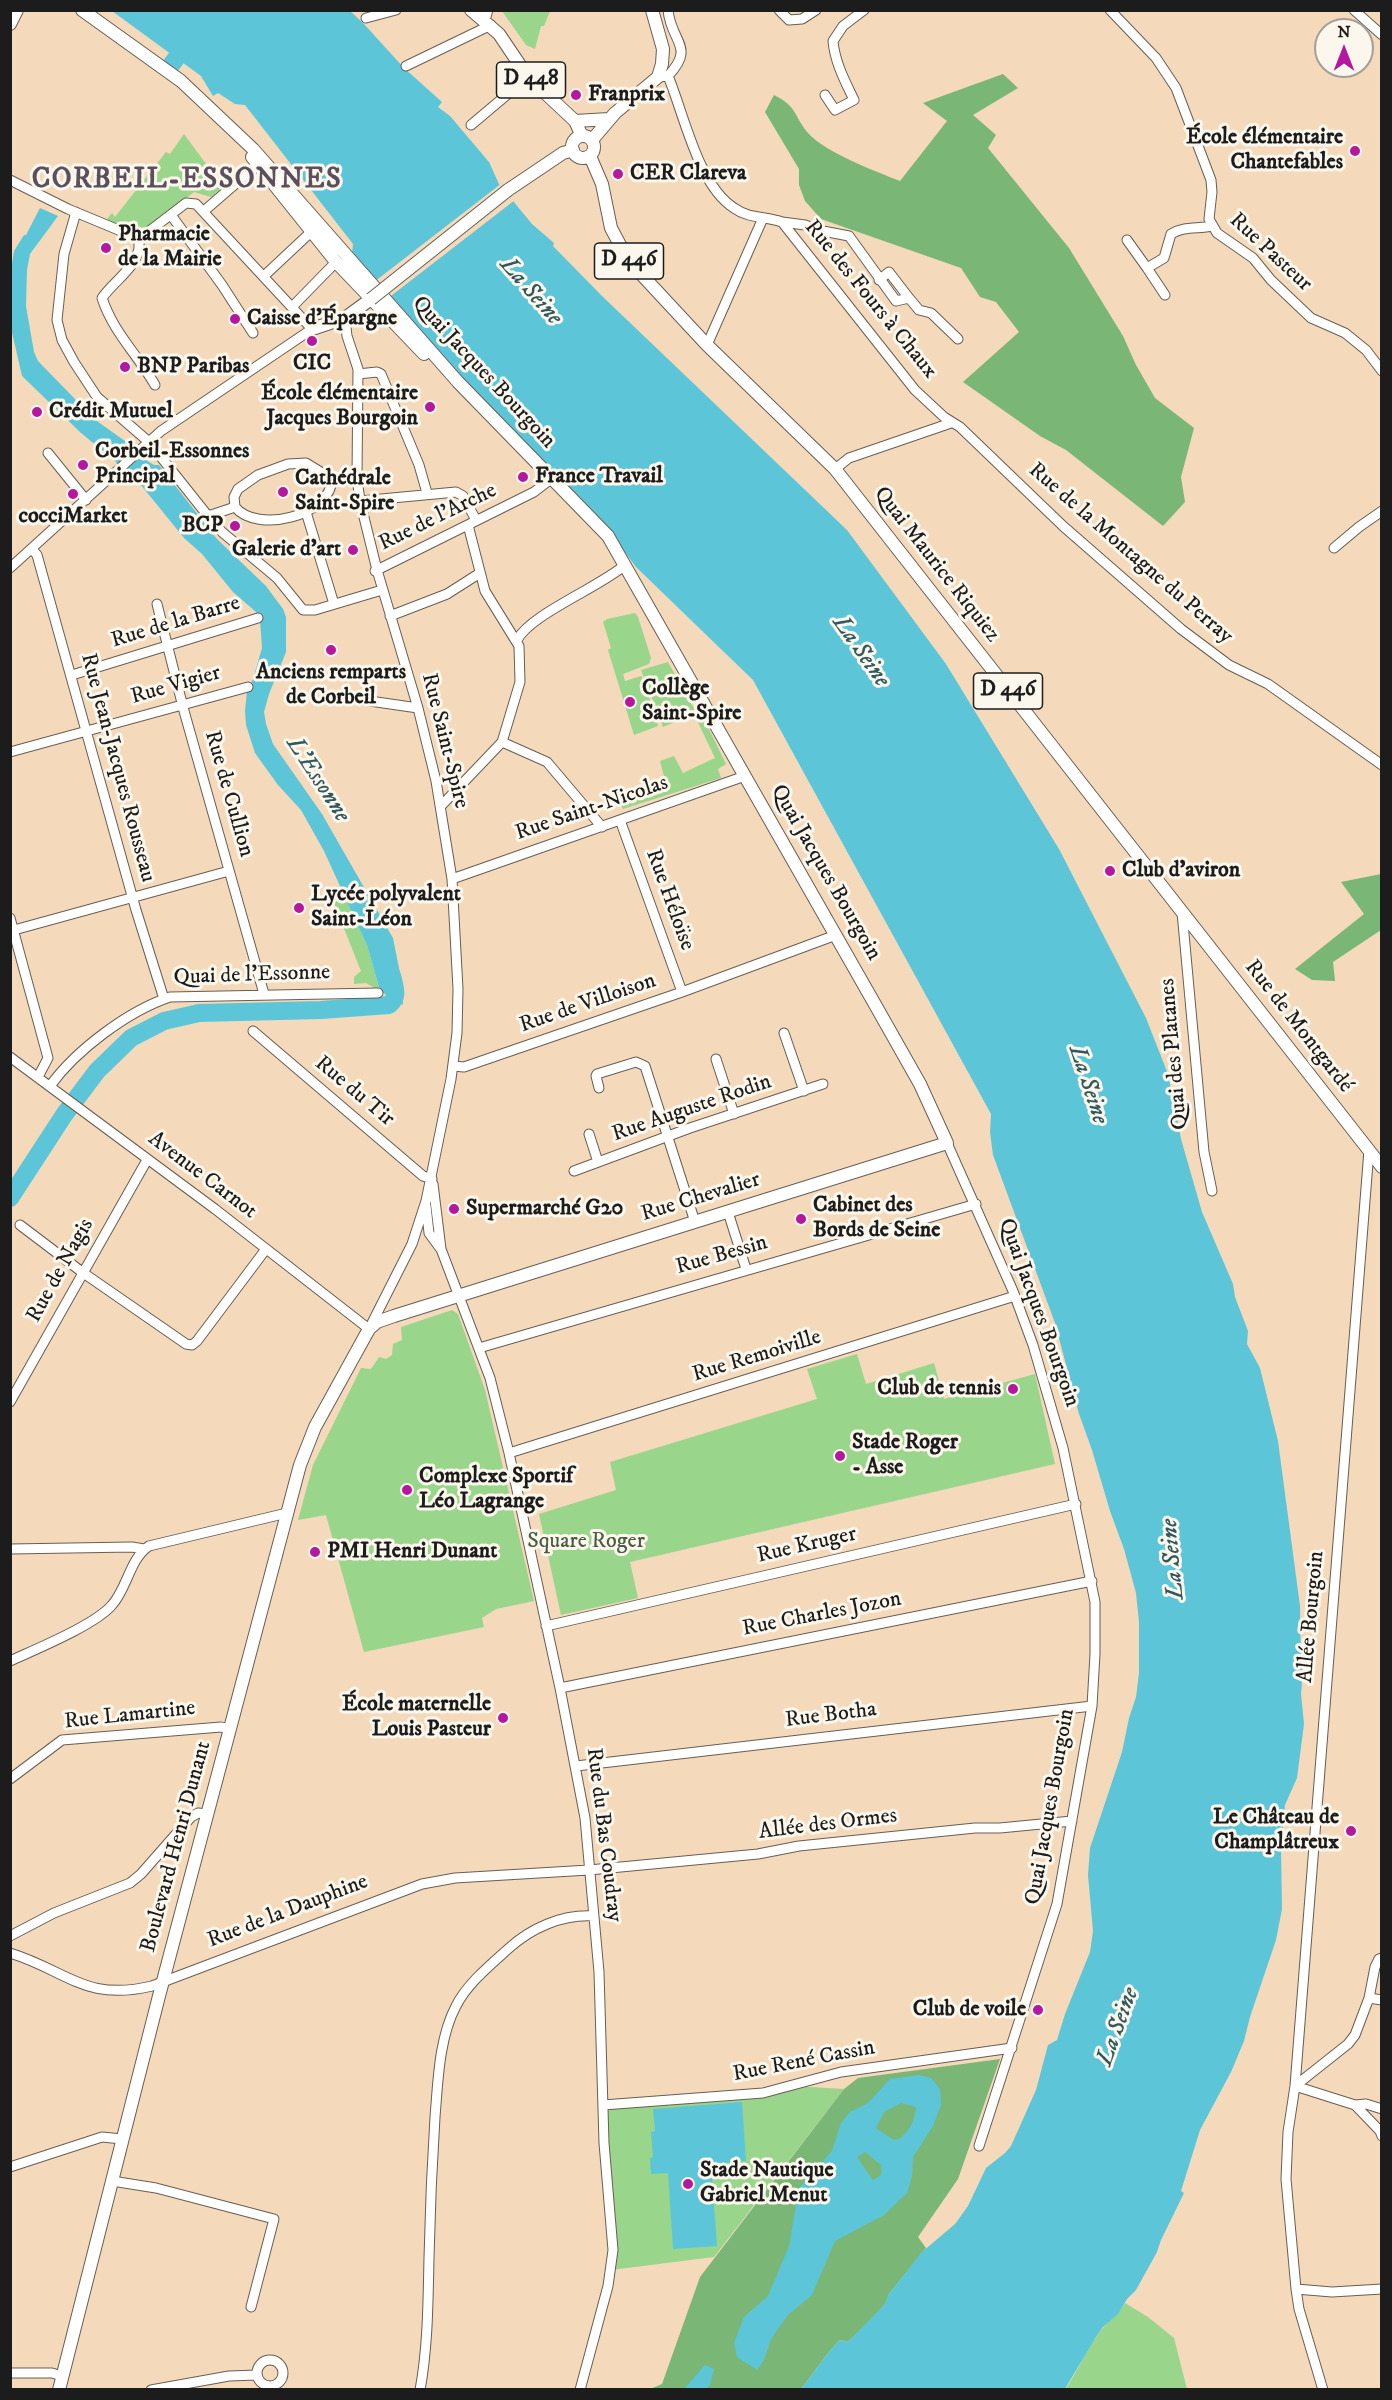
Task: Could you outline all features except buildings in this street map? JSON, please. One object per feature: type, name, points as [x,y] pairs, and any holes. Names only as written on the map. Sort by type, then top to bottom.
[{"type":"main road","points":[[10,24],[16,10]]},
{"type":"main road","points":[[82,10],[181,81],[230,127],[273,170],[375,295]]},
{"type":"main road","name":"D 448","points":[[471,10],[488,19],[528,76],[575,121],[587,138]]},
{"type":"main road","points":[[573,150],[575,140],[587,138],[663,76],[663,49],[652,10]]},
{"type":"main road","points":[[575,121],[609,119]]},
{"type":"main road","points":[[230,127],[257,165],[336,262],[375,295]]},
{"type":"main road","points":[[573,150],[579,157],[590,156],[594,148],[587,138]]},
{"type":"main road","points":[[312,329],[345,318],[508,190],[563,153],[573,150]]},
{"type":"main road","name":"D 446","points":[[590,156],[602,184],[609,222],[621,249],[636,269],[707,345]]},
{"type":"main road","name":"Quai Jacques Bourgoin","points":[[375,295],[625,566]]},
{"type":"main road","name":"Quai Jacques Bourgoin","points":[[375,295],[608,536],[920,1084],[947,1143]]},
{"type":"main road","name":"Quai Maurice Riquiez","points":[[707,345],[835,469],[1182,912]]},
{"type":"main road","name":"Rue de Montgardé","points":[[1182,912],[1382,1167]]},
{"type":"main road","name":"Rue Chevalier","points":[[369,1329],[377,1322],[388,1318],[947,1143]]},
{"type":"main road","name":"Boulevard Henri Dunant","points":[[59,2390],[163,1981],[287,1513],[307,1445],[337,1384],[369,1329]]},
{"type":"street","points":[[366,18],[396,10]]},
{"type":"street","points":[[663,76],[680,63],[682,54],[668,10]]},
{"type":"street","points":[[779,10],[789,20],[802,19],[816,10]]},
{"type":"street","points":[[825,95],[835,110],[854,100],[838,66],[833,41],[843,26],[864,10]]},
{"type":"street","name":"Rue Pasteur","points":[[1110,10],[1156,58],[1176,88],[1211,180],[1212,192],[1208,213],[1212,226],[1224,239],[1252,258],[1271,280],[1311,318],[1345,333],[1366,350],[1382,371]]},
{"type":"street","points":[[1354,10],[1382,34]]},
{"type":"street","points":[[406,66],[488,19]]},
{"type":"street","points":[[471,125],[528,76]]},
{"type":"street","name":"Rue des Fours à Chaux","points":[[663,76],[698,155],[718,191],[732,208],[752,217],[782,222],[915,390],[951,423]]},
{"type":"street","points":[[204,211],[257,165]]},
{"type":"street","points":[[10,568],[149,442],[217,392],[312,329],[196,204],[186,203],[148,232],[138,236],[96,221],[11,182]]},
{"type":"street","points":[[76,212],[64,254],[57,320],[59,334],[97,397],[149,442],[222,532],[277,578],[303,610],[309,612],[382,590]]},
{"type":"street","points":[[171,215],[253,333]]},
{"type":"street","points":[[707,345],[763,218]]},
{"type":"street","points":[[782,222],[849,236],[896,301],[909,298],[920,310],[931,313],[958,339]]},
{"type":"street","points":[[1147,268],[1164,258],[1171,234],[1183,228],[1198,229],[1212,226]]},
{"type":"street","points":[[264,276],[311,232]]},
{"type":"street","points":[[138,236],[140,246],[135,260],[102,298],[118,333],[145,367],[155,385]]},
{"type":"street","points":[[1127,240],[1165,295]]},
{"type":"street","points":[[292,307],[336,262]]},
{"type":"street","name":"Rue Saint-Spire","points":[[345,318],[347,336],[358,374],[357,478],[360,501],[376,570],[418,708],[441,806],[452,879],[458,989],[457,1033],[453,1066],[432,1179],[412,1244],[369,1329]]},
{"type":"street","points":[[358,374],[377,372],[381,374],[419,465],[427,493]]},
{"type":"street","points":[[835,469],[849,458],[951,423]]},
{"type":"street","name":"Rue de la Montagne du Perray","points":[[951,423],[960,427],[1063,526],[1191,637],[1229,665],[1268,684],[1382,765]]},
{"type":"street","points":[[48,453],[86,500]]},
{"type":"street","points":[[332,478],[332,484],[323,499],[306,512],[275,520],[259,520],[246,516],[235,507],[234,497],[238,489],[258,475],[282,466],[302,462],[332,478],[357,478]]},
{"type":"street","name":"Rue de l'Arche","points":[[376,570],[534,492],[547,482]]},
{"type":"street","points":[[360,501],[427,493],[456,492],[463,496],[472,523],[484,591],[517,640],[521,660],[520,682],[502,742],[441,806]]},
{"type":"street","points":[[208,516],[235,507]]},
{"type":"street","points":[[1334,548],[1382,511]]},
{"type":"street","points":[[306,512],[333,604]]},
{"type":"street","name":"Rue Jean-Jacques Rousseau","points":[[32,549],[37,555],[132,898],[164,999]]},
{"type":"street","points":[[517,640],[529,624],[609,578],[625,566]]},
{"type":"street","points":[[390,616],[447,594],[480,573]]},
{"type":"street","name":"Rue de Cullion","points":[[157,604],[264,994]]},
{"type":"street","name":"Rue de la Barre","points":[[72,675],[258,618]]},
{"type":"street","name":"Rue Vigier","points":[[10,752],[248,687]]},
{"type":"street","points":[[356,699],[418,708]]},
{"type":"street","points":[[502,742],[548,762],[602,827]]},
{"type":"street","name":"Rue Saint-Nicolas","points":[[452,879],[745,776]]},
{"type":"street","name":"Rue Héloïse","points":[[620,820],[682,992]]},
{"type":"street","points":[[14,930],[229,870]]},
{"type":"street","name":"Quai des Platanes","points":[[1182,912],[1204,1152],[1212,1191]]},
{"type":"street","points":[[10,918],[53,1082]]},
{"type":"street","name":"Rue de Villoison","points":[[453,1066],[464,1067],[682,992],[836,935]]},
{"type":"street","name":"Quai de l'Essonne","points":[[53,1082],[116,1026],[164,999],[177,996],[378,993]]},
{"type":"street","name":"Rue du Tir","points":[[253,1031],[423,1176],[432,1179]]},
{"type":"street","points":[[784,1033],[804,1091]]},
{"type":"street","name":"Avenue Carnot","points":[[10,1057],[38,1077],[53,1082],[60,1094],[369,1329]]},
{"type":"street","points":[[38,1077],[48,1058]]},
{"type":"street","points":[[716,1059],[734,1114]]},
{"type":"street","points":[[599,1088],[597,1074],[636,1062],[645,1066],[695,1222]]},
{"type":"street","name":"Rue Auguste Rodin","points":[[574,1172],[668,1136],[823,1084]]},
{"type":"street","points":[[589,1134],[598,1162]]},
{"type":"street","name":"Quai Jacques Bourgoin","points":[[947,1143],[1015,1296],[1042,1377],[1063,1448],[1095,1602],[1092,1706],[1057,1904],[979,2146]]},
{"type":"street","name":"Allée Bourgoin","points":[[1323,2390],[1299,2309],[1286,2179],[1369,1150]]},
{"type":"street","name":"Rue de Nagis","points":[[10,1402],[147,1160]]},
{"type":"street","name":"Rue Saint-Spire","points":[[432,1179],[441,1249],[463,1295]]},
{"type":"street","points":[[426,1201],[429,1233]]},
{"type":"street","name":"Rue Bessin","points":[[479,1348],[976,1204]]},
{"type":"street","points":[[728,1212],[746,1269]]},
{"type":"street","points":[[20,1225],[82,1272],[186,1344],[192,1345],[266,1249]]},
{"type":"street","points":[[412,1244],[433,1229],[441,1249]]},
{"type":"street","name":"Rue du Bas Coudray","points":[[463,1295],[490,1378],[509,1454],[560,1688],[585,1818],[599,1972],[603,2105],[612,2261],[580,2390]]},
{"type":"street","name":"Rue Remoiville","points":[[509,1454],[1015,1296]]},
{"type":"street","points":[[384,1302],[384,1311],[388,1318]]},
{"type":"street","name":"Rue Kruger","points":[[546,1626],[1076,1504]]},
{"type":"street","points":[[10,1549],[132,1547],[144,1549],[155,1544],[287,1513]]},
{"type":"street","points":[[10,1661],[59,1638],[107,1610],[116,1601],[144,1549]]},
{"type":"street","name":"Rue Charles Jozon","points":[[560,1688],[1092,1581]]},
{"type":"street","name":"Rue Botha","points":[[576,1766],[1092,1706]]},
{"type":"street","name":"Rue Lamartine","points":[[10,1779],[62,1740],[221,1727],[230,1729]]},
{"type":"street","points":[[10,1936],[54,1913],[130,1883],[141,1874],[191,1817],[198,1813],[207,1814]]},
{"type":"street","name":"Allée des Ormes","points":[[589,1870],[758,1854],[799,1846],[975,1828],[1072,1821]]},
{"type":"street","name":"Rue de la Dauphine","points":[[10,1953],[86,1987],[99,1990],[134,1990],[422,1884],[454,1878],[589,1870]]},
{"type":"street","points":[[420,2390],[426,2327],[434,2131],[439,2076],[447,2027],[465,1991],[519,1939],[554,1921],[571,1917],[594,1916]]},
{"type":"street","points":[[1295,2086],[1348,2044],[1355,2035],[1370,1998],[1375,1967],[1382,1958]]},
{"type":"street","points":[[1370,1998],[1382,2000]]},
{"type":"street","name":"Rue René Cassin","points":[[603,2105],[763,2093],[841,2072],[1012,2048]]},
{"type":"street","points":[[1295,2086],[1355,2105],[1366,2104],[1382,2109]]},
{"type":"street","points":[[1355,2105],[1381,2132]]},
{"type":"street","points":[[10,2167],[102,2138],[122,2139]]},
{"type":"street","points":[[112,2181],[156,2188],[274,2218],[251,2307]]},
{"type":"street","points":[[1296,2289],[1332,2292],[1382,2289]]},
{"type":"street","points":[[10,2373],[52,2373],[62,2376]]},
{"type":"street","points":[[151,2390],[229,2376],[257,2375]]},
{"type":"green space","points":[[502,11],[550,11],[544,26],[541,26],[535,49],[526,45]]},
{"type":"green space","points":[[1003,74],[1018,88],[973,115],[996,135],[988,148],[1069,248],[1123,336],[1155,398],[1194,428],[1181,477],[1185,502],[1163,526],[1066,450],[1040,436],[963,382],[1019,332],[996,302],[980,297],[961,268],[821,219],[805,201],[799,185],[799,169],[765,112],[774,95],[782,99],[808,133],[826,148],[900,181],[947,121],[923,103]]},
{"type":"green space","points":[[184,134],[223,187],[211,197],[194,192],[143,231],[138,232],[119,227],[107,219],[112,213],[115,217],[166,152],[170,154]]},
{"type":"green space","points":[[635,613],[651,658],[649,664],[623,674],[625,681],[641,676],[644,680],[658,726],[634,735],[608,650],[611,648],[603,622],[607,619]]},
{"type":"green space","points":[[668,662],[696,712],[700,711],[726,764],[718,769],[721,778],[623,809],[621,805],[666,784],[660,761],[674,756],[683,773],[715,758],[694,714],[663,727],[641,670]]},
{"type":"green space","points":[[1381,874],[1381,930],[1333,962],[1335,981],[1312,980],[1295,969],[1364,914],[1341,882]]},
{"type":"green space","points":[[343,891],[367,945],[380,991],[366,983],[354,984],[354,977],[361,971],[331,896]]},
{"type":"green space","name":"Complexe Sportif Léo Lagrange","points":[[452,1310],[458,1314],[485,1390],[534,1601],[496,1609],[482,1618],[484,1627],[364,1652],[326,1515],[298,1520],[313,1465],[361,1368],[371,1369],[379,1357],[386,1359],[392,1355],[393,1344],[402,1340],[401,1327]]},
{"type":"green space","name":"Stade Roger - Asse","points":[[857,1354],[866,1384],[934,1363],[944,1399],[1035,1374],[1055,1464],[630,1562],[638,1598],[561,1615],[539,1514],[616,1490],[610,1462],[817,1399],[807,1369]]},
{"type":"green space","points":[[1000,2059],[958,2179],[918,2237],[926,2248],[871,2320],[848,2342],[840,2340],[801,2389],[648,2390],[662,2384],[700,2277],[844,2089],[858,2078]]},
{"type":"green space","name":"Stade Nautique Gabriel Menut","points":[[793,2086],[844,2089],[714,2257],[611,2270],[603,2105]]},
{"type":"green space","points":[[1125,2303],[1148,2317],[1174,2338],[1187,2389],[1065,2390],[1100,2331]]},
{"type":"water","name":"La Seine","points":[[349,10],[404,68],[442,102],[438,107],[450,116],[489,162],[499,184],[532,224],[554,243],[553,246],[602,296],[847,530],[946,664],[1059,849],[1146,1018],[1168,1074],[1181,1139],[1202,1212],[1233,1284],[1235,1297],[1248,1331],[1247,1344],[1260,1368],[1278,1441],[1300,1606],[1301,1664],[1303,1668],[1301,1694],[1304,1724],[1297,1778],[1285,1805],[1281,1848],[1282,1909],[1276,1940],[1244,2041],[1231,2072],[1200,2130],[1181,2191],[1184,2193],[1157,2252],[1136,2290],[1118,2314],[1103,2327],[1065,2389],[801,2389],[840,2340],[848,2342],[884,2305],[889,2294],[922,2252],[955,2224],[968,2206],[986,2168],[1011,2146],[1036,2090],[1048,2045],[1057,2040],[1090,1952],[1093,1931],[1088,1875],[1090,1848],[1122,1752],[1136,1697],[1139,1673],[1139,1622],[1136,1593],[1124,1549],[1079,1414],[1055,1323],[993,1155],[990,1132],[991,1114],[753,680],[636,567],[598,516],[462,378],[352,254],[353,244],[245,105],[235,104],[218,93],[213,96],[201,76],[112,11]]},
{"type":"water","points":[[40,208],[58,216],[30,254],[27,270],[26,306],[34,352],[38,361],[87,414],[132,446],[144,459],[154,465],[159,465],[217,539],[266,586],[283,609],[286,617],[286,652],[264,712],[266,724],[273,744],[322,814],[393,938],[401,978],[403,1005],[380,991],[367,945],[324,851],[301,810],[278,785],[255,753],[246,725],[245,711],[247,691],[262,648],[260,620],[256,612],[233,592],[202,554],[184,538],[141,485],[138,482],[135,484],[115,461],[81,433],[22,376],[11,328],[11,270],[14,251],[26,235]]},
{"type":"water","points":[[919,2075],[931,2078],[940,2089],[941,2105],[933,2126],[913,2157],[912,2176],[907,2193],[884,2215],[835,2241],[812,2295],[788,2315],[771,2339],[764,2360],[757,2370],[737,2357],[734,2343],[744,2317],[768,2296],[789,2246],[799,2188],[832,2151],[841,2123],[850,2112],[868,2103],[890,2079]],"holes":[[[901,2103],[916,2107],[911,2126],[898,2140],[892,2139],[876,2128],[884,2112]],[[865,2152],[881,2165],[881,2175],[873,2180],[857,2157]]]},
{"type":"water","points":[[742,2102],[746,2161],[711,2164],[717,2246],[673,2249],[668,2173],[651,2174],[650,2158],[653,2157],[651,2132],[655,2131],[653,2109]]},
{"type":"water","points":[[705,2365],[714,2369],[710,2385],[706,2389],[684,2389]]},
{"type":"pier","points":[[502,183],[515,200],[387,299],[374,282]]},
{"type":"waterway","name":"L'Essonne","points":[[171,65],[214,10]]},
{"type":"waterway","name":"L'Essonne","points":[[10,1198],[64,1115],[97,1071],[131,1038],[164,1021],[199,1013],[321,1010],[389,1005],[395,995],[392,976]]},
{"type":"place","name":"Franprix","points":[[576,95]]},
{"type":"place","name":"École élémentaire Chantefables","points":[[1355,151]]},
{"type":"place","name":"CER Clareva","points":[[618,174]]},
{"type":"place","name":"Pharmacie de la Mairie","points":[[106,248]]},
{"type":"place","name":"Caisse d'Épargne","points":[[235,319]]},
{"type":"place","name":"CIC","points":[[312,341]]},
{"type":"place","name":"BNP Paribas","points":[[125,367]]},
{"type":"place","name":"École élémentaire Jacques Bourgoin","points":[[430,407]]},
{"type":"place","name":"Crédit Mutuel","points":[[37,412]]},
{"type":"place","name":"Corbeil-Essonnes Principal","points":[[83,465]]},
{"type":"place","name":"France Travail","points":[[523,477]]},
{"type":"place","name":"Cathédrale Saint-Spire","points":[[283,492]]},
{"type":"place","name":"cocciMarket","points":[[73,494]]},
{"type":"place","name":"BCP","points":[[235,526]]},
{"type":"place","name":"Galerie d'art","points":[[353,550]]},
{"type":"place","name":"Anciens remparts de Corbeil","points":[[331,650]]},
{"type":"place","name":"Collège Saint-Spire","points":[[630,702]]},
{"type":"place","name":"Club d'aviron","points":[[1110,871]]},
{"type":"place","name":"Lycée polyvalent Saint-Léon","points":[[299,908]]},
{"type":"place","name":"Supermarché G20","points":[[454,1209]]},
{"type":"place","name":"Cabinet des Bords de Seine","points":[[801,1219]]},
{"type":"place","name":"Club de tennis","points":[[1013,1389]]},
{"type":"place","name":"Stade Roger - Asse","points":[[840,1456]]},
{"type":"place","name":"Complexe Sportif Léo Lagrange","points":[[407,1490]]},
{"type":"place","name":"PMI Henri Dunant","points":[[315,1552]]},
{"type":"place","name":"École maternelle Louis Pasteur","points":[[503,1718]]},
{"type":"place","name":"Le Château de Champlâtreux","points":[[1351,1831]]},
{"type":"place","name":"Club de voile","points":[[1038,2010]]},
{"type":"place","name":"Stade Nautique Gabriel Menut","points":[[688,2184]]},
{"type":"district","name":"CORBEIL-ESSONNES","points":[[187,181]]},
{"type":"park label","name":"Square Roger","points":[[586,1542]]}]
